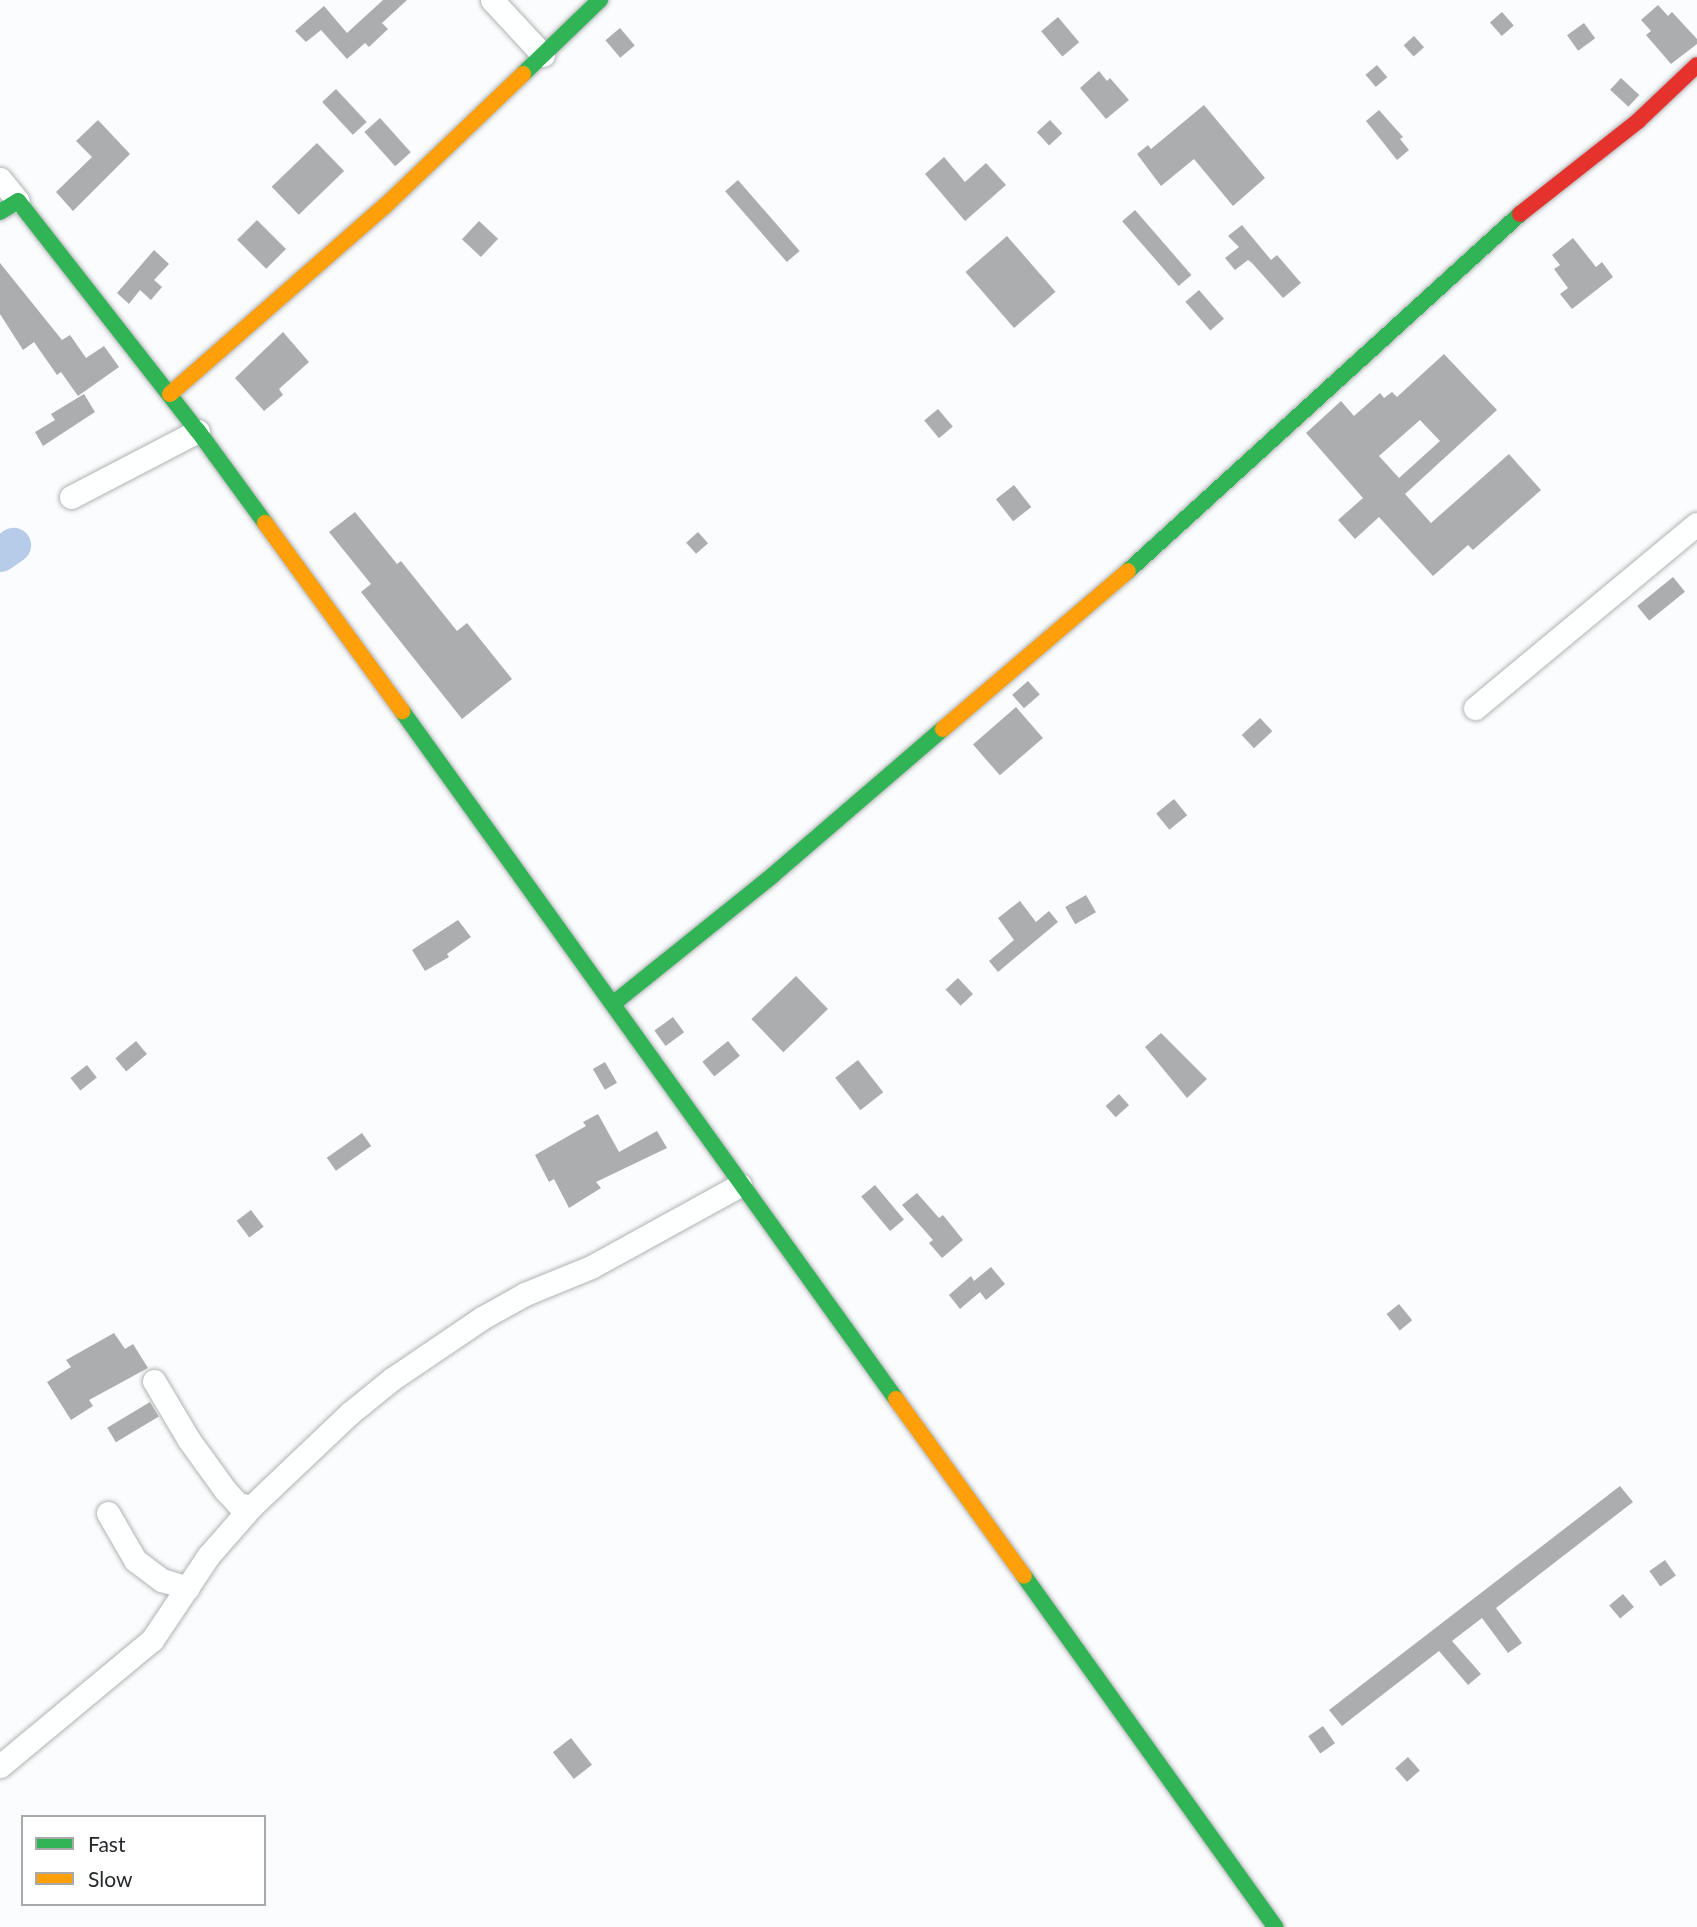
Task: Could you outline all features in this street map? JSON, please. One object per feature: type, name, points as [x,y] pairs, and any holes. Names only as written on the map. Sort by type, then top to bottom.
[{"type":"street","points":[[492,0],[544,55]]},
{"type":"street","points":[[170,394],[385,206],[600,0]]},
{"type":"street","points":[[614,1003],[773,875],[1143,558],[1496,234],[1637,121],[1697,65]]},
{"type":"street","points":[[0,179],[9,206],[170,394],[198,431],[614,1003],[740,1185],[1225,1853],[1275,1927]]},
{"type":"street","points":[[71,497],[198,431]]},
{"type":"street","points":[[1475,708],[1697,524]]},
{"type":"street","points":[[0,1766],[152,1640],[209,1555],[251,1507],[350,1413],[392,1379],[482,1318],[525,1294],[591,1267],[740,1185]]},
{"type":"street","points":[[154,1381],[189,1440],[225,1490],[238,1504],[251,1507]]},
{"type":"street","points":[[108,1513],[135,1560],[162,1580],[188,1588]]},
{"type":"building","points":[[383,0],[407,0],[382,23],[388,29],[369,47],[365,43],[347,59],[321,30],[306,42],[295,31],[324,6],[347,33]]},
{"type":"building","points":[[1658,5],[1668,16],[1672,12],[1697,39],[1697,44],[1671,64],[1646,35],[1651,31],[1641,20]]},
{"type":"building","points":[[1502,12],[1514,26],[1502,36],[1490,22]]},
{"type":"building","points":[[1058,17],[1079,42],[1062,56],[1041,31]]},
{"type":"building","points":[[1584,23],[1595,38],[1578,51],[1567,35]]},
{"type":"building","points":[[620,28],[635,46],[620,58],[605,40]]},
{"type":"building","points":[[1414,36],[1424,47],[1414,57],[1404,45]]},
{"type":"building","points":[[1377,65],[1387,77],[1376,87],[1366,75]]},
{"type":"building","points":[[1099,71],[1107,81],[1110,78],[1129,100],[1106,119],[1080,88]]},
{"type":"building","points":[[1621,78],[1639,95],[1628,107],[1610,90]]},
{"type":"building","points":[[336,89],[367,122],[353,135],[322,102]]},
{"type":"building","points":[[1204,105],[1265,178],[1233,206],[1194,159],[1161,186],[1137,154],[1148,145],[1151,149]]},
{"type":"building","points":[[1379,110],[1403,137],[1400,139],[1409,150],[1397,160],[1366,121]]},
{"type":"building","points":[[380,118],[411,152],[395,166],[364,132]]},
{"type":"building","points":[[98,120],[130,154],[73,211],[56,192],[92,157],[76,141]]},
{"type":"building","points":[[1050,120],[1062,133],[1049,145],[1037,132]]},
{"type":"building","points":[[317,143],[344,171],[299,215],[272,187]]},
{"type":"building","points":[[944,157],[965,182],[986,163],[1006,185],[965,221],[925,174]]},
{"type":"building","points":[[738,180],[800,251],[787,262],[725,191]]},
{"type":"building","points":[[1135,210],[1191,275],[1179,286],[1122,221]]},
{"type":"building","points":[[257,220],[286,249],[266,269],[237,240]]},
{"type":"building","points":[[479,221],[498,239],[481,257],[462,239]]},
{"type":"building","points":[[1242,225],[1271,260],[1277,255],[1301,283],[1283,298],[1248,260],[1235,270],[1225,258],[1239,247],[1228,236]]},
{"type":"building","points":[[1007,236],[1056,292],[1014,328],[965,272]]},
{"type":"building","points":[[1573,238],[1596,267],[1602,262],[1613,277],[1572,309],[1560,294],[1568,288],[1554,269],[1560,265],[1552,255]]},
{"type":"building","points":[[154,250],[169,264],[154,280],[162,287],[151,300],[140,290],[129,304],[117,293]]},
{"type":"building","points":[[0,263],[62,340],[70,335],[86,358],[104,346],[119,367],[78,396],[61,372],[57,375],[34,342],[23,350],[0,314]]},
{"type":"building","points":[[1199,290],[1224,319],[1210,330],[1185,302]]},
{"type":"building","points":[[283,332],[309,362],[279,389],[283,395],[264,411],[235,378]]},
{"type":"building","points":[[1444,354],[1497,410],[1405,494],[1431,523],[1509,454],[1541,490],[1473,550],[1468,545],[1433,576],[1379,517],[1355,539],[1338,520],[1363,498],[1306,433],[1341,401],[1354,416],[1380,393],[1384,398],[1392,392],[1397,397]],"holes":[[[1420,420],[1440,441],[1399,478],[1379,456]]]},
{"type":"building","points":[[84,394],[95,412],[43,446],[35,432],[55,420],[51,414]]},
{"type":"building","points":[[938,409],[953,427],[939,438],[924,421]]},
{"type":"building","points":[[1014,485],[1031,507],[1013,521],[996,499]]},
{"type":"building","points":[[355,512],[397,564],[401,561],[457,631],[467,623],[512,679],[462,719],[361,592],[371,584],[329,532]]},
{"type":"building","points":[[698,532],[708,543],[696,554],[686,543]]},
{"type":"building","points":[[1673,577],[1685,592],[1649,621],[1637,606]]},
{"type":"building","points":[[1028,681],[1040,695],[1024,708],[1012,695]]},
{"type":"building","points":[[1016,707],[1043,738],[1000,775],[973,744]]},
{"type":"building","points":[[1260,718],[1272,731],[1254,748],[1242,735]]},
{"type":"building","points":[[1174,799],[1187,815],[1169,830],[1156,813]]},
{"type":"building","points":[[1086,895],[1096,912],[1075,924],[1065,907]]},
{"type":"building","points":[[1020,901],[1036,922],[1049,911],[1058,922],[998,972],[989,961],[1014,940],[998,918]]},
{"type":"building","points":[[458,920],[471,937],[447,954],[449,957],[425,971],[412,950]]},
{"type":"building","points":[[796,976],[828,1009],[783,1052],[751,1019]]},
{"type":"building","points":[[958,978],[973,994],[961,1006],[946,990]]},
{"type":"building","points":[[673,1017],[684,1032],[666,1046],[654,1031]]},
{"type":"building","points":[[1161,1033],[1207,1079],[1187,1098],[1145,1047]]},
{"type":"building","points":[[136,1041],[147,1054],[126,1071],[115,1058]]},
{"type":"building","points":[[728,1041],[740,1056],[714,1077],[702,1062]]},
{"type":"building","points":[[858,1060],[883,1092],[860,1110],[835,1078]]},
{"type":"building","points":[[605,1062],[617,1083],[605,1090],[593,1069]]},
{"type":"building","points":[[87,1065],[97,1078],[80,1091],[70,1078]]},
{"type":"building","points":[[1119,1094],[1129,1105],[1116,1117],[1106,1106]]},
{"type":"building","points":[[598,1114],[619,1152],[657,1131],[667,1148],[596,1182],[601,1188],[569,1208],[554,1179],[549,1182],[535,1155],[586,1126],[583,1122]]},
{"type":"building","points":[[362,1133],[371,1146],[336,1171],[327,1158]]},
{"type":"building","points":[[875,1185],[904,1219],[890,1231],[861,1197]]},
{"type":"building","points":[[917,1193],[939,1218],[943,1215],[963,1240],[942,1258],[929,1243],[933,1240],[902,1205]]},
{"type":"building","points":[[251,1210],[264,1227],[249,1238],[237,1221]]},
{"type":"building","points":[[991,1267],[1005,1284],[986,1300],[980,1292],[960,1309],[949,1295],[971,1276],[974,1281]]},
{"type":"building","points":[[1399,1304],[1412,1320],[1400,1330],[1387,1314]]},
{"type":"building","points":[[114,1333],[125,1349],[133,1344],[148,1368],[89,1400],[93,1406],[71,1420],[47,1382],[71,1367],[66,1360]]},
{"type":"building","points":[[150,1402],[159,1417],[116,1442],[107,1428]]},
{"type":"building","points":[[1620,1486],[1633,1502],[1496,1608],[1522,1643],[1508,1653],[1482,1618],[1452,1641],[1481,1674],[1468,1685],[1439,1651],[1342,1726],[1329,1710]]},
{"type":"building","points":[[1665,1560],[1676,1576],[1660,1586],[1649,1571]]},
{"type":"building","points":[[1623,1594],[1634,1607],[1620,1619],[1609,1606]]},
{"type":"building","points":[[1323,1726],[1335,1743],[1320,1754],[1308,1736]]},
{"type":"building","points":[[571,1738],[592,1765],[574,1779],[553,1752]]},
{"type":"building","points":[[1408,1757],[1420,1771],[1407,1782],[1395,1768]]},
{"type":"waterway","points":[[0,554],[13,545]]},
{"type":"traffic: fast","points":[[523,74],[600,0]]},
{"type":"traffic: fast","points":[[0,212],[18,201],[198,431],[265,523]]},
{"type":"traffic: fast","points":[[1128,571],[1520,214]]},
{"type":"traffic: fast","points":[[402,711],[896,1399]]},
{"type":"traffic: fast","points":[[614,1003],[773,875],[943,729]]},
{"type":"traffic: fast","points":[[1024,1576],[1275,1927]]},
{"type":"traffic: slow","points":[[170,394],[385,206],[523,74]]},
{"type":"traffic: slow","points":[[265,523],[402,711]]},
{"type":"traffic: slow","points":[[943,729],[1128,571]]},
{"type":"traffic: slow","points":[[896,1399],[1024,1576]]},
{"type":"traffic: jam","points":[[1520,214],[1638,121],[1697,65]]}]
